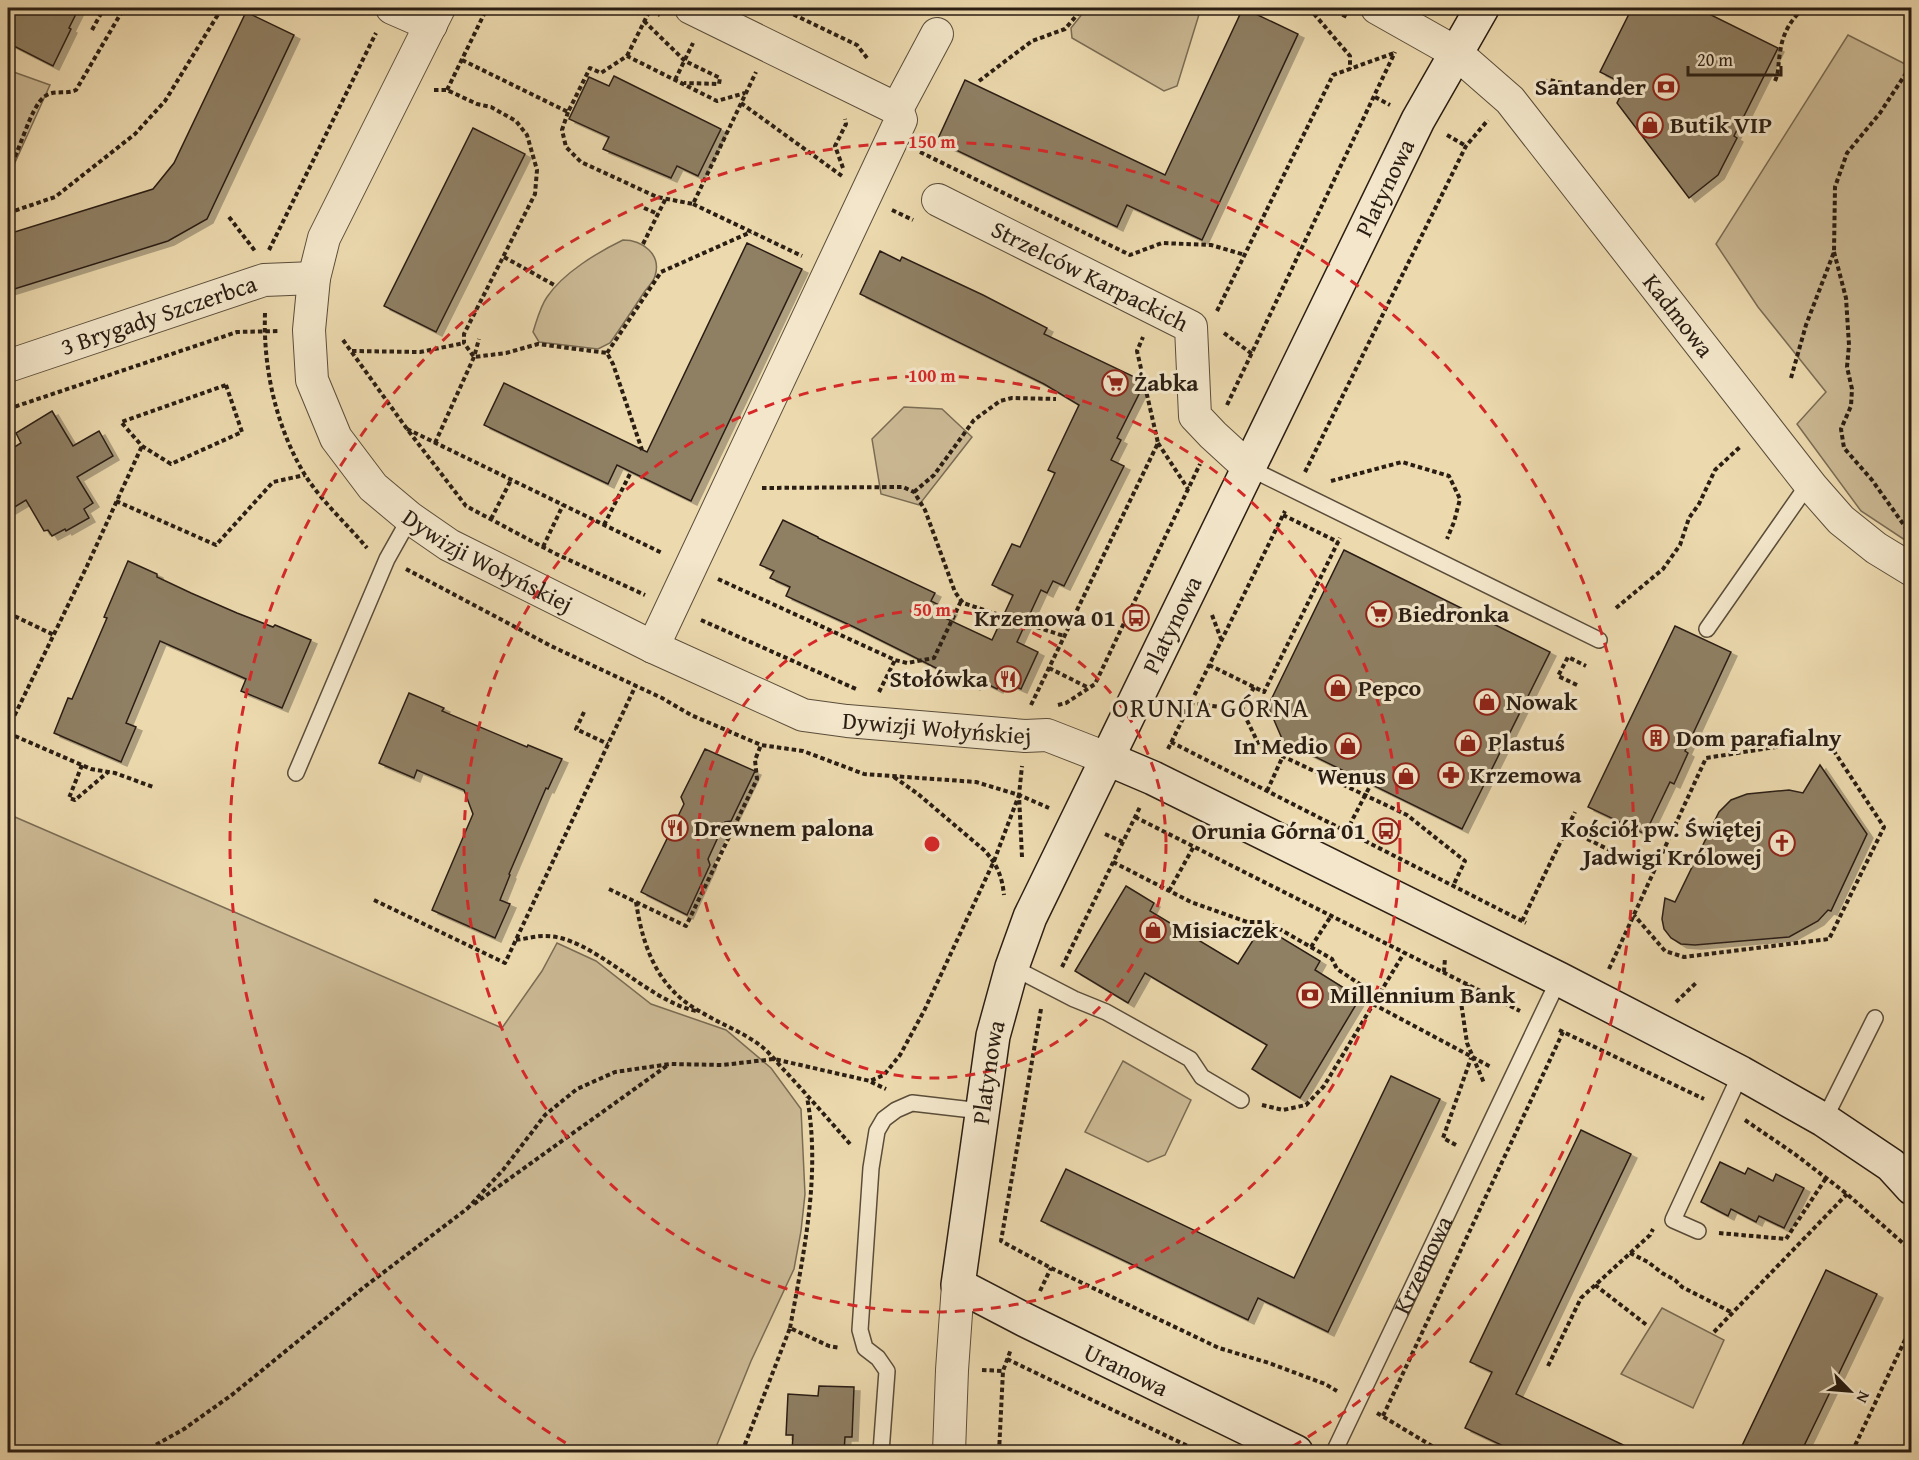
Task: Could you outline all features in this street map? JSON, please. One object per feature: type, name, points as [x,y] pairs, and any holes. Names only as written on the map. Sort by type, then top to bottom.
[{"type":"street","points":[[691,8],[899,113]]},
{"type":"street","name":"Kadmowa","points":[[1377,8],[1455,52],[1510,100],[1809,483],[1841,520],[1876,548],[1911,570]]},
{"type":"street","name":"Platynowa","points":[[949,1452],[958,1285],[981,1111],[993,1036],[1012,967],[1030,916],[1418,120],[1482,8]]},
{"type":"street","points":[[387,16],[435,16]]},
{"type":"street","name":"Dywizji Wołyńskiej","points":[[435,16],[324,238],[314,278],[309,330],[312,380],[336,438],[373,487],[410,518],[448,545],[653,647],[803,715],[847,721],[1025,736],[1047,735],[1106,759]]},
{"type":"street","points":[[653,647],[728,489],[817,268],[899,113],[937,34]]},
{"type":"street","name":"Strzelców Karpackich","points":[[938,200],[1191,327],[1195,416],[1249,468]]},
{"type":"street","name":"3 Brygady Szczerbca","points":[[8,366],[264,280],[314,278]]},
{"type":"street","points":[[1106,759],[1153,778],[1741,1072],[1824,1120],[1891,1166],[1911,1188]]},
{"type":"street","name":"Uranowa","points":[[958,1285],[1296,1452]]},
{"type":"lane","points":[[1249,468],[1599,640]]},
{"type":"lane","points":[[1707,628],[1809,483]]},
{"type":"lane","points":[[296,773],[387,559],[410,518]]},
{"type":"lane","points":[[1012,967],[1074,999],[1106,1012],[1190,1059],[1202,1077],[1241,1100]]},
{"type":"lane","name":"Krzemowa","points":[[1334,1452],[1559,979]]},
{"type":"lane","points":[[1824,1120],[1875,1018]]},
{"type":"lane","points":[[1698,1231],[1673,1220],[1741,1072]]},
{"type":"lane","points":[[881,1452],[886,1371],[878,1358],[866,1348],[860,1330],[871,1168],[877,1131],[884,1119],[896,1110],[912,1103],[981,1111]]},
{"type":"path","points":[[92,30],[104,8]]},
{"type":"path","points":[[8,170],[18,154],[36,107],[44,97],[52,92],[76,90],[124,8]]},
{"type":"path","points":[[8,213],[55,197],[135,134],[165,101],[222,8]]},
{"type":"path","points":[[474,357],[464,343],[464,334],[535,194],[537,170],[527,135],[516,121],[491,107],[477,104],[447,90],[487,8]]},
{"type":"path","points":[[780,8],[857,45],[868,59],[899,113],[1130,255],[1162,243],[1212,245],[1245,255]]},
{"type":"path","points":[[979,81],[1032,41],[1065,29],[1083,8]]},
{"type":"path","points":[[1309,8],[1350,56],[1350,69]]},
{"type":"path","points":[[1775,81],[1779,72],[1781,42],[1794,16],[1804,8]]},
{"type":"path","points":[[650,10],[627,56],[601,73],[590,68],[568,111],[562,130],[566,147],[581,162],[657,197],[693,204],[817,268]]},
{"type":"path","points":[[268,250],[387,16]]},
{"type":"path","points":[[644,21],[685,61],[720,78],[719,84],[680,83]]},
{"type":"path","points":[[675,80],[694,42]]},
{"type":"path","points":[[1375,97],[1395,53],[1394,46]]},
{"type":"path","points":[[1216,313],[1333,75],[1395,53]]},
{"type":"path","points":[[627,56],[717,101],[745,93]]},
{"type":"path","points":[[462,60],[568,111]]},
{"type":"path","points":[[1911,64],[1880,113],[1847,153],[1835,187],[1834,252],[1846,298],[1849,345],[1847,367],[1852,388],[1851,406],[1840,429],[1844,448],[1872,480],[1911,536]]},
{"type":"path","points":[[1531,89],[1549,80],[1582,87]]},
{"type":"path","points":[[693,204],[750,85]]},
{"type":"path","points":[[741,103],[847,180]]},
{"type":"path","points":[[1186,712],[1466,146],[1492,114]]},
{"type":"path","points":[[643,244],[666,198]]},
{"type":"path","points":[[644,208],[658,214]]},
{"type":"path","points":[[229,217],[256,252]]},
{"type":"path","points":[[607,354],[661,272],[751,232]]},
{"type":"path","points":[[1791,378],[1806,325],[1834,252]]},
{"type":"path","points":[[504,257],[556,286]]},
{"type":"path","points":[[1156,309],[1137,351],[1158,443],[1188,489]]},
{"type":"path","points":[[8,408],[237,332],[265,332]]},
{"type":"path","points":[[1224,333],[1252,354]]},
{"type":"path","points":[[340,336],[406,429],[466,506],[543,547],[865,693]]},
{"type":"path","points":[[435,443],[474,357],[478,339]]},
{"type":"path","points":[[351,351],[420,352],[464,343]]},
{"type":"path","points":[[474,357],[538,344],[607,354],[614,364],[642,450]]},
{"type":"path","points":[[226,385],[242,432],[171,464],[142,446],[121,422],[226,385]]},
{"type":"path","points":[[914,492],[934,475],[974,420],[1000,401],[1012,398],[1056,399]]},
{"type":"path","points":[[1616,608],[1663,569],[1680,545],[1689,518],[1699,504],[1716,470],[1741,446],[1757,416]]},
{"type":"path","points":[[406,429],[692,568],[895,660],[907,663],[934,658],[961,601]]},
{"type":"path","points":[[1028,711],[1158,443]]},
{"type":"path","points":[[142,446],[8,731],[91,769],[108,772],[153,787]]},
{"type":"path","points":[[1295,490],[1402,462],[1449,476],[1460,499],[1454,522],[1437,560]]},
{"type":"path","points":[[604,525],[631,472]]},
{"type":"path","points":[[116,501],[216,545],[273,482],[305,475]]},
{"type":"path","points":[[491,519],[511,480]]},
{"type":"path","points":[[728,489],[903,487],[914,492],[925,510],[955,592],[961,601],[1064,636]]},
{"type":"path","points":[[543,547],[563,505]]},
{"type":"path","points":[[1283,515],[1338,542]]},
{"type":"path","points":[[1209,665],[1264,692],[1350,517]]},
{"type":"path","points":[[8,613],[54,634]]},
{"type":"path","points":[[1577,685],[1558,676],[1568,657],[1586,666]]},
{"type":"path","points":[[881,688],[895,660]]},
{"type":"path","points":[[1049,668],[1089,688]]},
{"type":"path","points":[[374,900],[505,963],[636,685],[691,715],[762,745],[803,751],[864,774],[976,782],[1019,795],[1056,812]]},
{"type":"path","points":[[1242,710],[1254,687]]},
{"type":"path","points":[[1190,703],[1242,710]]},
{"type":"path","points":[[1242,710],[1259,745],[1407,814],[1466,861],[1453,886]]},
{"type":"path","points":[[584,712],[576,729],[608,744]]},
{"type":"path","points":[[8,713],[14,717]]},
{"type":"path","points":[[1610,967],[1706,758],[1826,739],[1884,828],[1829,939],[1684,957],[1665,951],[1634,915]]},
{"type":"path","points":[[609,889],[686,926],[757,779],[755,760],[762,745]]},
{"type":"path","points":[[1267,791],[1283,756]]},
{"type":"path","points":[[81,765],[69,798],[75,800],[108,772]]},
{"type":"path","points":[[893,776],[918,794],[984,850],[994,861],[1003,878],[1004,897]]},
{"type":"path","points":[[1346,832],[1371,784]]},
{"type":"path","points":[[1019,795],[1022,859]]},
{"type":"path","points":[[467,1209],[503,1170],[545,1115],[577,1089],[615,1072],[670,1064],[723,1065],[774,1059],[870,1081],[884,1075],[900,1055],[924,1011],[994,861],[1019,795]]},
{"type":"path","points":[[1522,921],[1575,812]]},
{"type":"path","points":[[1135,817],[1563,1032],[1709,1102]]},
{"type":"path","points":[[1567,829],[1654,872]]},
{"type":"path","points":[[1061,969],[1123,842]]},
{"type":"path","points":[[1169,891],[1194,846]]},
{"type":"path","points":[[1113,862],[1191,902],[1247,922],[1267,922],[1332,959],[1337,969],[1378,996]]},
{"type":"path","points":[[636,902],[638,918],[656,970],[663,981],[679,998],[761,1046],[871,1168]]},
{"type":"path","points":[[1311,947],[1331,916]]},
{"type":"path","points":[[516,941],[544,936],[566,939],[601,957],[633,980],[684,1008],[699,1011]]},
{"type":"path","points":[[1241,1100],[1283,1110],[1306,1105],[1324,1086],[1404,953]]},
{"type":"path","points":[[1674,1003],[1697,982]]},
{"type":"path","points":[[1469,985],[1461,1002],[1467,1043],[1497,1111]]},
{"type":"path","points":[[1043,1004],[1038,1016],[1001,1241],[1051,1268],[1219,1348],[1269,1363],[1324,1384],[1442,1452]]},
{"type":"path","points":[[1373,1004],[1512,1078]]},
{"type":"path","points":[[1383,1416],[1563,1032]]},
{"type":"path","points":[[1458,1146],[1443,1138],[1472,1057]]},
{"type":"path","points":[[143,1452],[184,1430],[467,1209],[670,1064]]},
{"type":"path","points":[[742,1452],[790,1328],[809,1219],[813,1127],[807,1095]]},
{"type":"path","points":[[1740,1117],[1847,1194],[1911,1251]]},
{"type":"path","points":[[1698,1231],[1786,1239],[1826,1178]]},
{"type":"path","points":[[1714,1332],[1847,1194]]},
{"type":"path","points":[[1548,1366],[1581,1298],[1650,1236],[1654,1225]]},
{"type":"path","points":[[1630,1253],[1648,1262],[1682,1287],[1733,1312]]},
{"type":"path","points":[[1595,1285],[1648,1326]]},
{"type":"path","points":[[1852,1452],[1911,1325]]},
{"type":"path","points":[[790,1328],[828,1346],[847,1351]]},
{"type":"path","points":[[999,1452],[1003,1371],[1007,1359],[1200,1452]]},
{"type":"shaded area","points":[[1087,8],[1201,8],[1177,86],[1164,91],[1072,38],[1071,28]]},
{"type":"shaded area","points":[[1848,35],[1911,67],[1911,544],[1861,511],[1797,424],[1826,392],[1758,307],[1716,244]]},
{"type":"shaded area","points":[[8,70],[50,85],[8,178]]},
{"type":"shaded area","points":[[623,240],[637,243],[649,250],[656,261],[655,276],[610,343],[598,349],[539,342],[533,332],[542,305],[554,288],[582,264]]},
{"type":"shaded area","points":[[904,407],[942,409],[972,437],[919,505],[881,494],[872,439]]},
{"type":"shaded area","points":[[8,814],[502,1028],[542,971],[557,943],[596,961],[651,1004],[726,1030],[771,1068],[801,1109],[805,1194],[801,1231],[794,1269],[751,1361],[714,1452],[8,1452]]},
{"type":"shaded area","points":[[1123,1061],[1191,1100],[1165,1155],[1148,1162],[1085,1132]]},
{"type":"shaded area","points":[[1662,1308],[1724,1340],[1693,1408],[1621,1374]]},
{"type":"building","points":[[8,8],[79,8],[53,66],[8,43]]},
{"type":"building","points":[[1243,8],[1298,34],[1202,240],[1127,205],[1117,227],[937,141],[965,80],[1165,175]]},
{"type":"building","points":[[1632,8],[1697,8],[1778,48],[1734,136],[1737,138],[1718,175],[1689,198],[1617,103],[1626,85],[1600,72]]},
{"type":"building","points":[[246,12],[294,35],[207,219],[168,241],[8,291],[8,234],[153,189],[174,163]]},
{"type":"building","points":[[614,76],[721,129],[698,176],[677,166],[671,178],[603,149],[609,137],[569,119],[589,77],[609,86]]},
{"type":"building","points":[[473,128],[525,154],[436,332],[384,306]]},
{"type":"building","points":[[747,243],[802,269],[691,501],[617,465],[608,484],[484,425],[504,383],[647,452]]},
{"type":"building","points":[[880,251],[900,261],[902,257],[983,295],[1047,328],[1044,334],[1145,382],[1117,438],[1121,440],[1111,460],[1124,466],[1064,586],[1053,581],[1047,593],[1041,590],[1017,642],[1038,652],[1021,689],[1001,680],[997,689],[977,679],[974,686],[946,673],[786,596],[790,587],[770,578],[774,571],[760,565],[783,520],[935,593],[931,601],[951,611],[947,619],[992,640],[1013,595],[992,585],[1012,544],[1020,547],[1055,473],[1048,470],[1079,405],[1044,384],[860,294]]},
{"type":"building","points":[[52,411],[73,446],[99,431],[113,456],[77,477],[93,503],[84,509],[89,518],[52,536],[48,530],[44,531],[26,500],[8,511],[8,451],[21,443],[16,433]]},
{"type":"building","points":[[1344,550],[1550,652],[1462,829],[1283,741],[1268,706]]},
{"type":"building","points":[[128,561],[157,574],[157,577],[237,613],[311,640],[282,708],[241,691],[246,679],[160,641],[126,723],[136,727],[121,762],[54,733],[68,698],[72,699],[107,618],[104,617]]},
{"type":"building","name":"Dom parafialny","points":[[1675,626],[1731,652],[1685,751],[1688,753],[1674,784],[1670,782],[1645,834],[1588,807]]},
{"type":"building","points":[[409,693],[444,708],[442,711],[527,747],[528,745],[562,759],[548,789],[546,788],[509,874],[500,900],[510,904],[495,938],[432,910],[473,814],[464,790],[417,770],[414,778],[379,763]]},
{"type":"building","points":[[705,749],[755,771],[731,821],[725,822],[708,859],[710,865],[687,915],[641,892],[684,804],[681,797]]},
{"type":"building","name":"Kościół pw. Świętej Jadwigi Królowej","points":[[1820,765],[1867,834],[1831,911],[1828,910],[1818,921],[1789,937],[1695,945],[1681,944],[1671,938],[1664,929],[1662,919],[1665,898],[1675,902],[1719,812],[1731,800],[1747,794],[1789,790],[1803,793]]},
{"type":"building","points":[[1126,886],[1154,903],[1150,911],[1238,964],[1262,926],[1320,961],[1315,970],[1360,998],[1300,1098],[1252,1069],[1267,1045],[1145,973],[1128,1003],[1075,971]]},
{"type":"building","points":[[1391,1076],[1440,1099],[1328,1332],[1258,1298],[1248,1320],[1041,1221],[1066,1169],[1294,1278]]},
{"type":"building","points":[[1581,1130],[1631,1154],[1516,1394],[1638,1452],[1516,1452],[1465,1428],[1492,1372],[1470,1362]]},
{"type":"building","points":[[1720,1162],[1745,1174],[1748,1168],[1773,1181],[1776,1174],[1804,1188],[1784,1228],[1759,1216],[1756,1222],[1731,1209],[1728,1216],[1701,1202]]},
{"type":"building","points":[[1826,1270],[1877,1294],[1801,1452],[1739,1452]]},
{"type":"building","points":[[819,1386],[854,1387],[852,1437],[845,1437],[844,1452],[792,1452],[793,1435],[786,1435],[788,1394],[818,1396]]},
{"type":"place","name":"Santander","points":[[1666,87]]},
{"type":"place","name":"Butik VIP","points":[[1650,125]]},
{"type":"place","name":"Żabka","points":[[1115,383]]},
{"type":"place","name":"Biedronka","points":[[1379,614]]},
{"type":"place","name":"Krzemowa 01","points":[[1136,618]]},
{"type":"place","name":"Stołówka","points":[[1008,679]]},
{"type":"place","name":"Pepco","points":[[1338,688]]},
{"type":"place","name":"Nowak","points":[[1487,702]]},
{"type":"place","name":"Dom parafialny","points":[[1656,738]]},
{"type":"place","name":"Plastuś","points":[[1468,743]]},
{"type":"place","name":"In Medio","points":[[1348,746]]},
{"type":"place","name":"Krzemowa","points":[[1451,775]]},
{"type":"place","name":"Wenus","points":[[1406,776]]},
{"type":"place","name":"Drewnem palona","points":[[675,828]]},
{"type":"place","name":"Orunia Górna 01","points":[[1386,831]]},
{"type":"place","name":"Kościół pw. Świętej Jadwigi Królowej","points":[[1782,843]]},
{"type":"place","name":"Misiaczek","points":[[1153,930]]},
{"type":"place","name":"Millennium Bank","points":[[1310,995]]},
{"type":"district","name":"ORUNIA GÓRNA","points":[[1211,708]]}]
